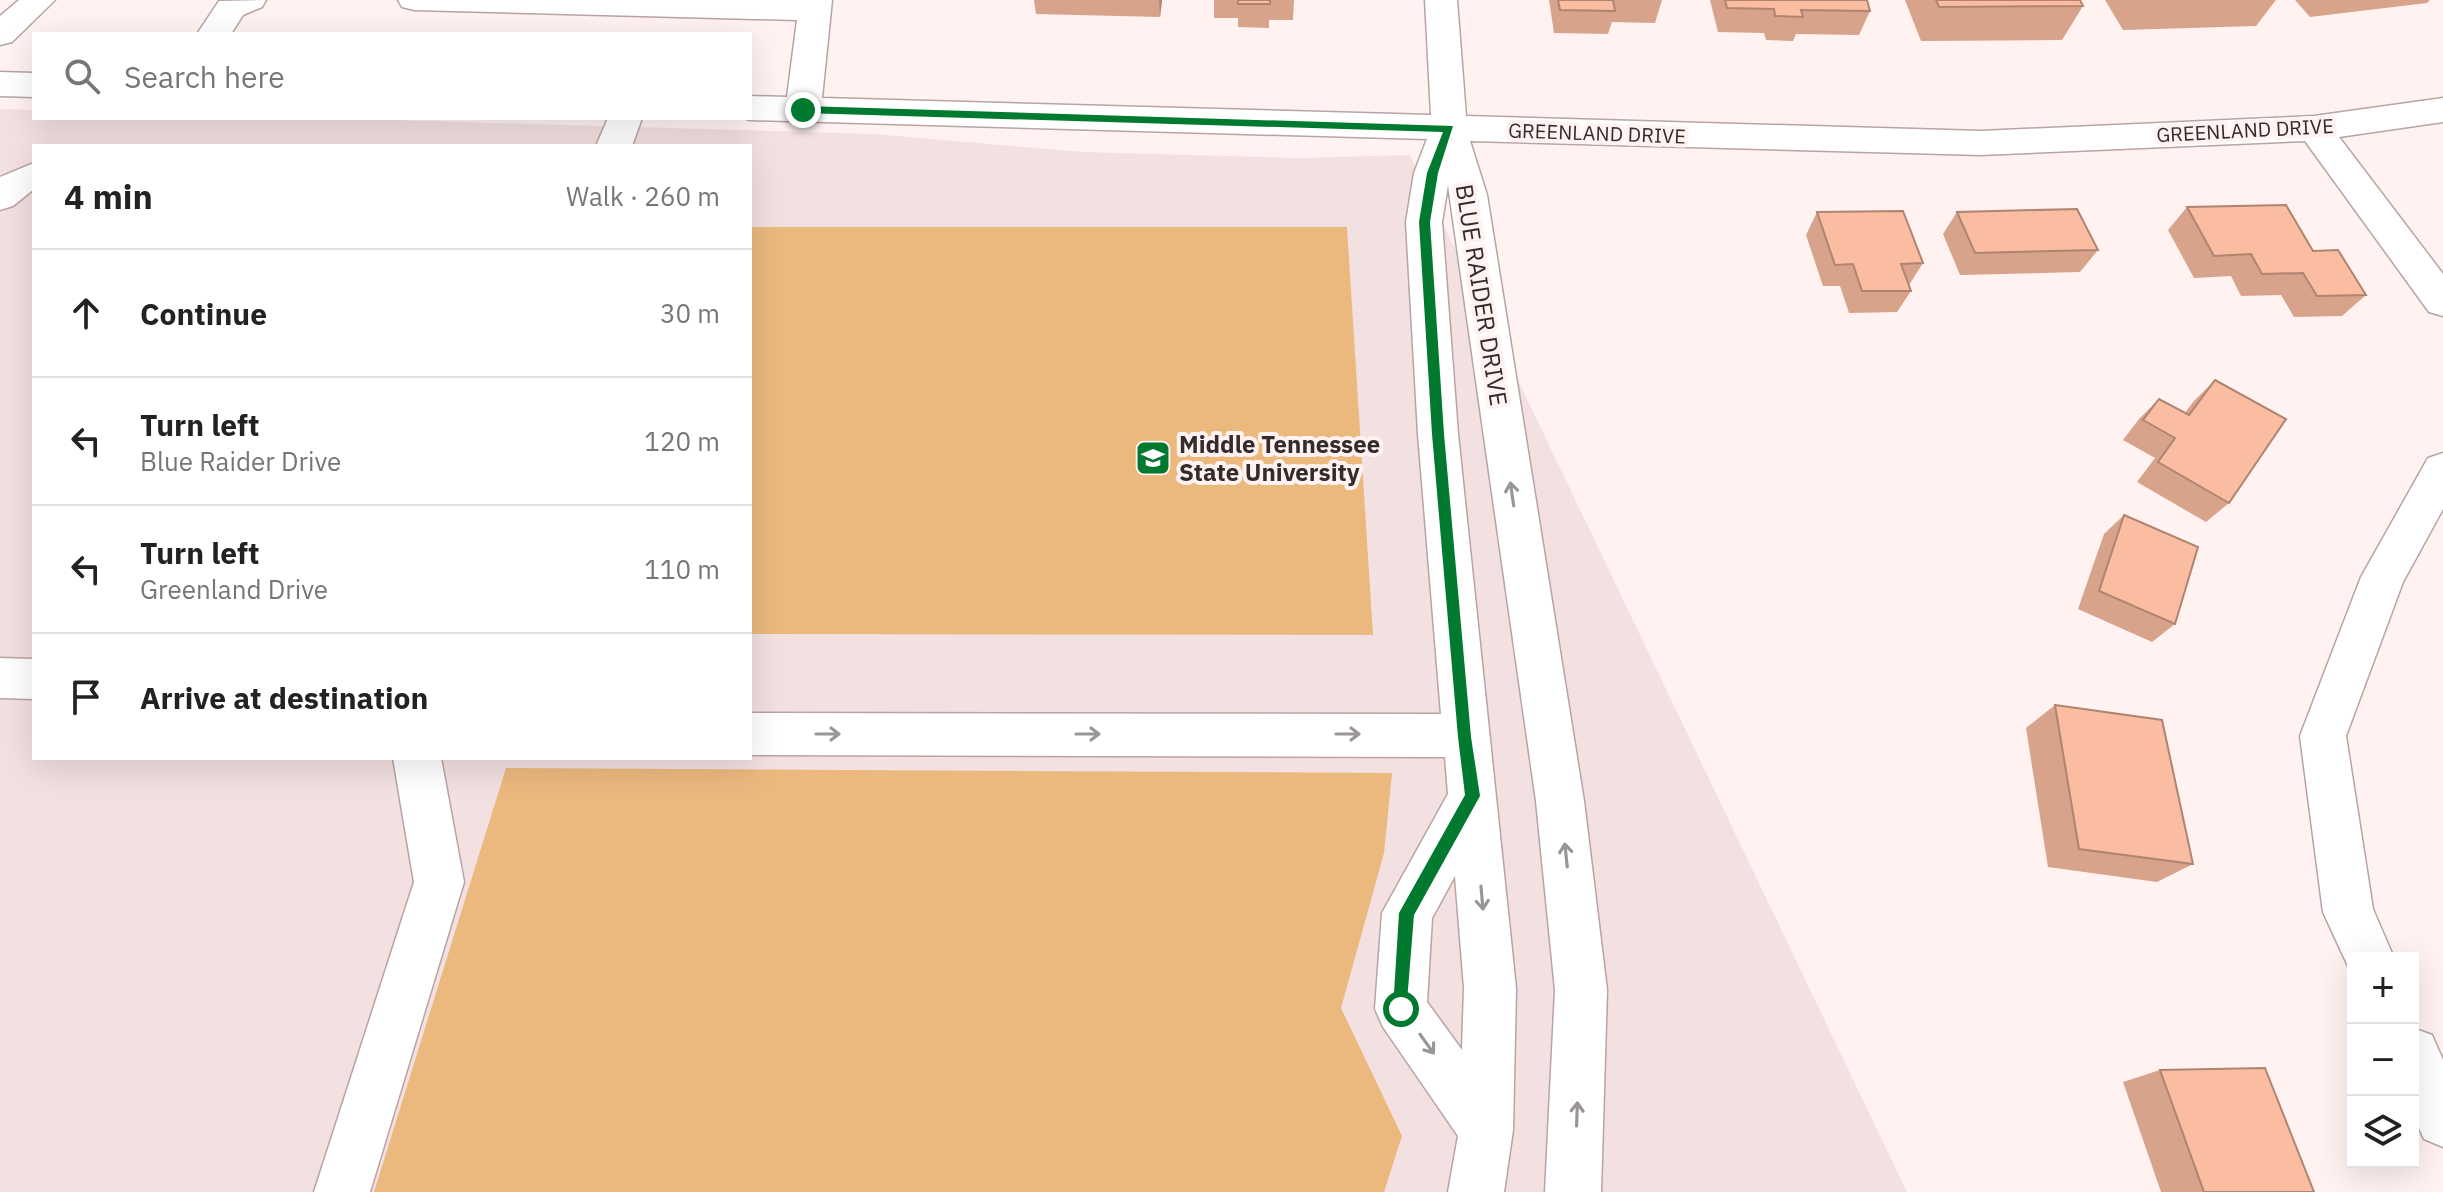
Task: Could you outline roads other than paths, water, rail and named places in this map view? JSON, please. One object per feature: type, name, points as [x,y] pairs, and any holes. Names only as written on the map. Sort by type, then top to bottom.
[{"type":"street","points":[[0,34],[39,0]]},
{"type":"street","points":[[215,32],[231,8],[250,0]]},
{"type":"street","points":[[414,0],[815,5],[803,110]]},
{"type":"street","points":[[1441,0],[1449,128]]},
{"type":"street","points":[[0,84],[32,85]]},
{"type":"street","name":"GREENLAND DRIVE","points":[[752,108],[1981,143],[2314,128],[2443,110]]},
{"type":"street","points":[[615,144],[624,120]]},
{"type":"street","name":"BLUE RAIDER DRIVE","points":[[1449,128],[1432,173],[1424,222],[1438,434],[1464,737],[1473,796],[1490,988],[1486,1130],[1476,1192]]},
{"type":"street","name":"BLUE RAIDER DRIVE","points":[[1449,128],[1469,195],[1560,801],[1581,990],[1573,1192]]},
{"type":"street","points":[[2314,128],[2443,302]]},
{"type":"street","points":[[0,197],[18,181],[32,177]]},
{"type":"street","points":[[2366,952],[2348,912],[2323,736],[2383,577],[2443,470]]},
{"type":"street","points":[[0,678],[32,679]]},
{"type":"street","points":[[752,734],[1420,734],[1464,737]]},
{"type":"street","points":[[342,1192],[439,882],[417,760]]},
{"type":"street","points":[[1473,796],[1407,913],[1401,1009],[1486,1130]]},
{"type":"street","points":[[2419,1067],[2443,1120]]},
{"type":"place","name":"Middle Tennessee State University","points":[[1153,458]]}]
